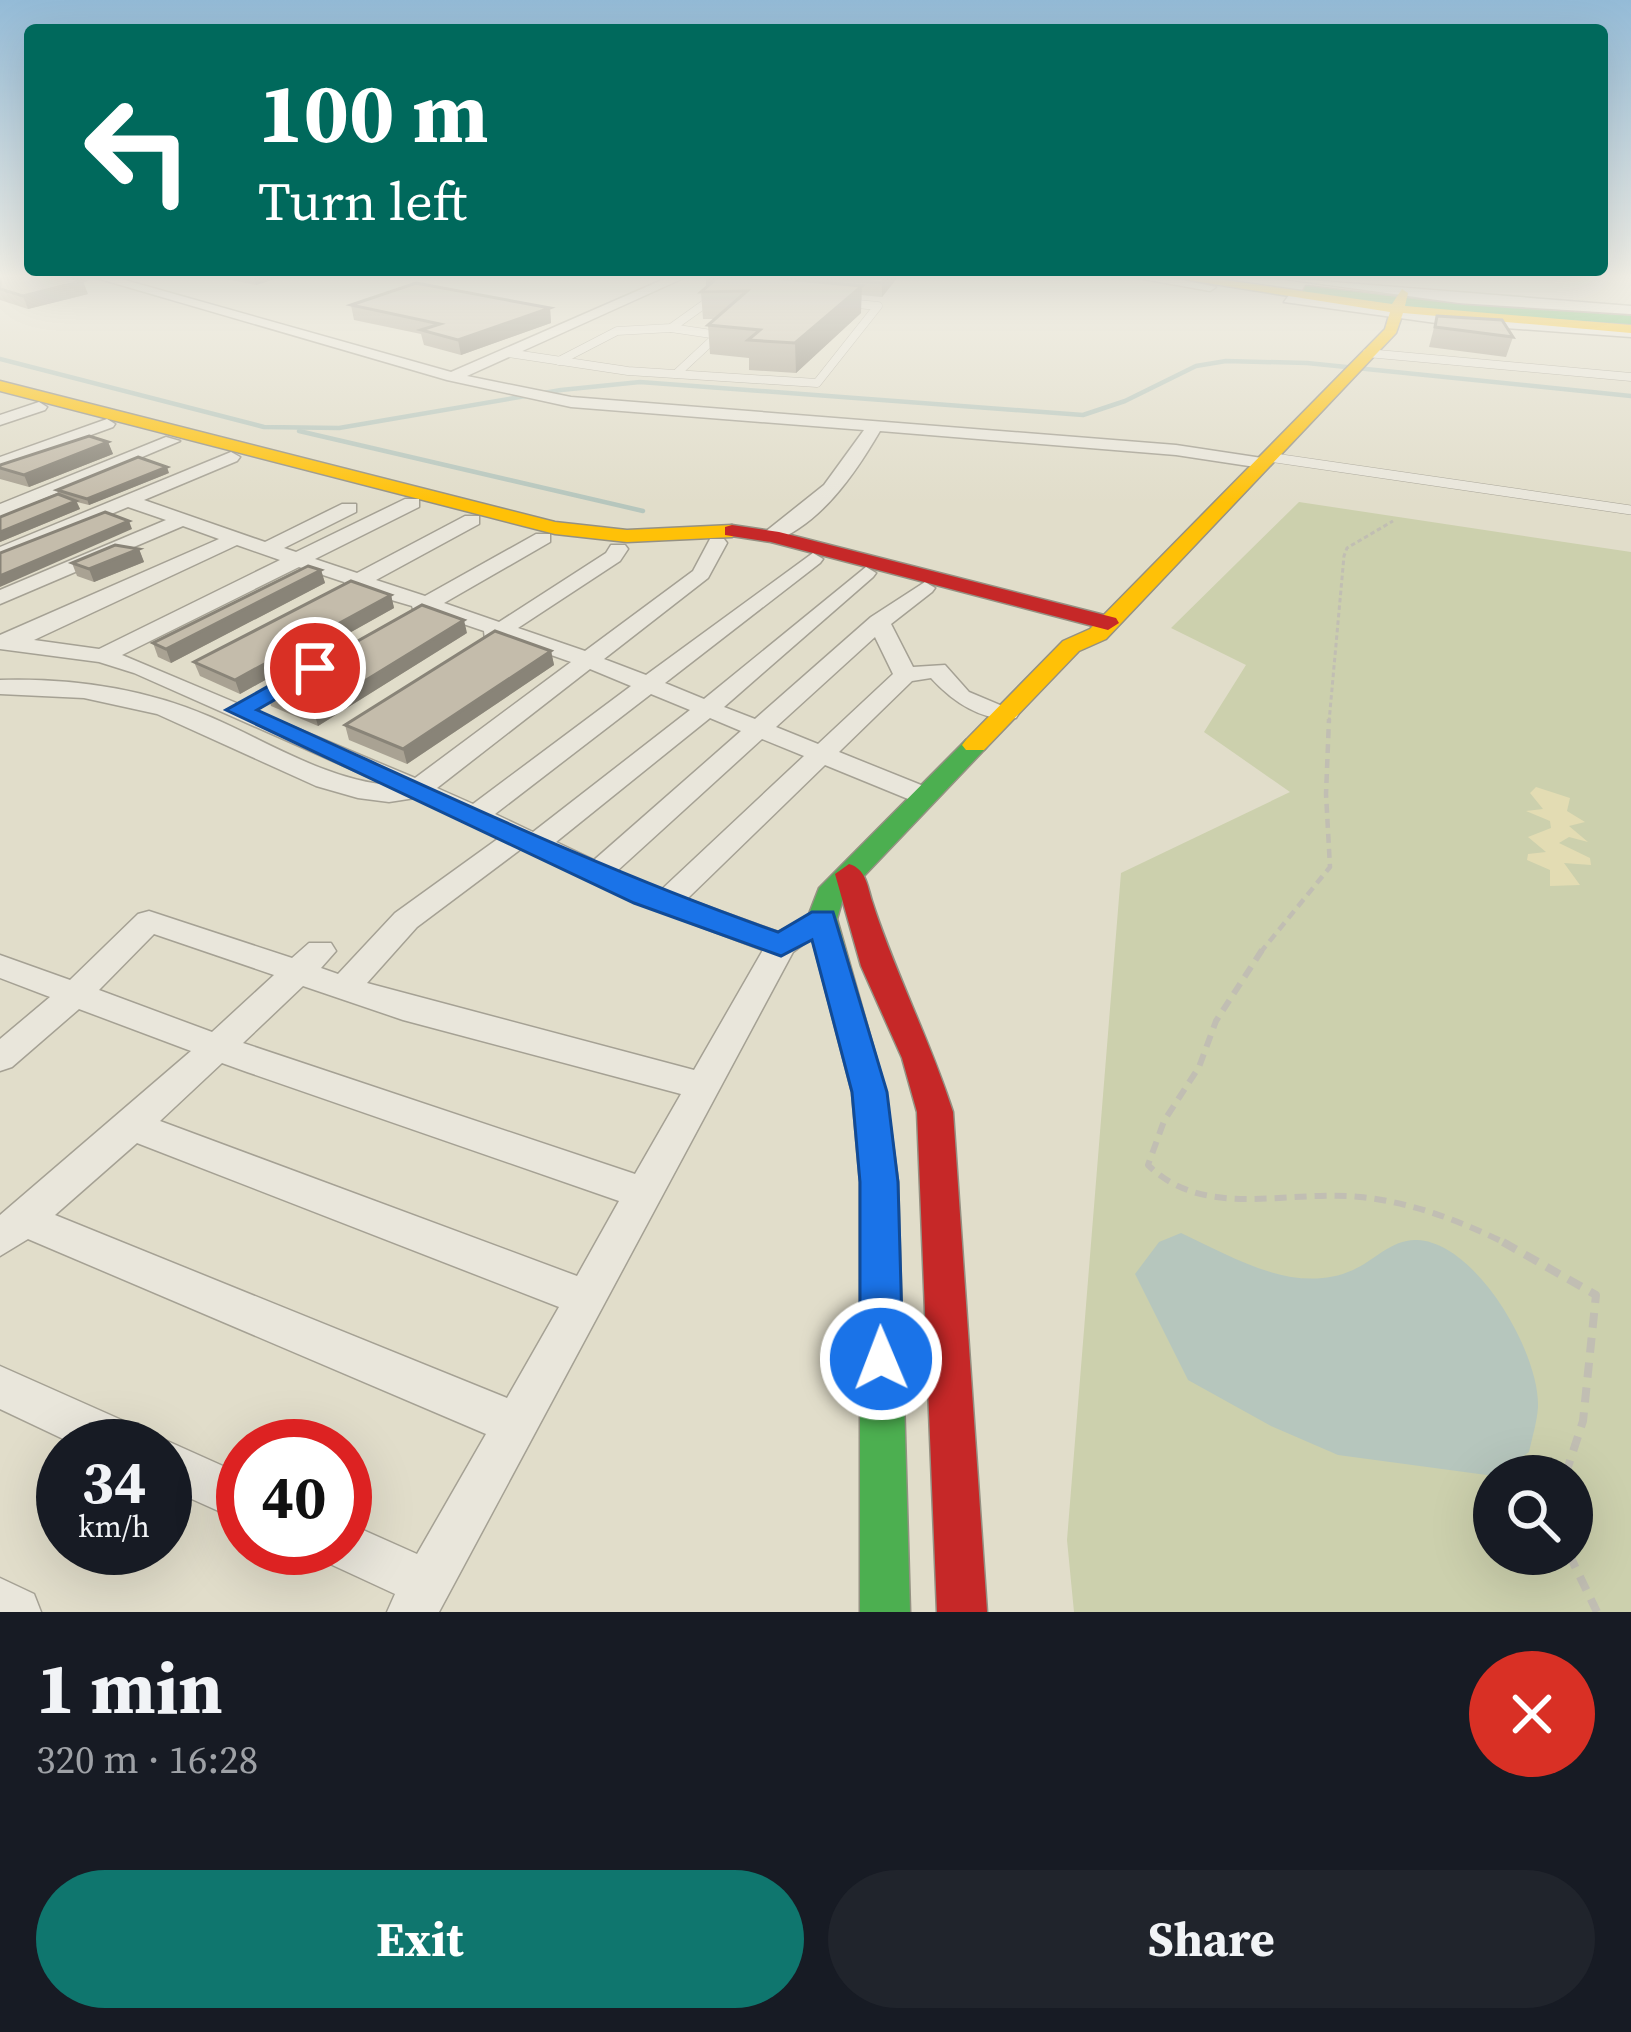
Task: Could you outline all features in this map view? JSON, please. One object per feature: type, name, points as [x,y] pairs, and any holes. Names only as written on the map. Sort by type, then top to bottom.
[{"type":"street","points":[[365,352],[525,395],[1256,460]]},
{"type":"street","points":[[885,1612],[879,1182],[869,1092],[822,920],[829,895],[922,795],[1362,352]]},
{"type":"street","points":[[452,377],[508,353]]},
{"type":"street","points":[[0,386],[544,538],[618,549],[717,543],[765,546],[1087,629]]},
{"type":"street","points":[[0,396],[231,457],[555,528],[627,536],[729,531],[772,536],[1087,629]]},
{"type":"street","points":[[0,420],[39,406]]},
{"type":"street","points":[[0,463],[107,424]]},
{"type":"street","points":[[772,536],[806,516],[846,476],[874,427]]},
{"type":"street","points":[[0,511],[172,442]]},
{"type":"street","points":[[0,554],[231,457]]},
{"type":"street","points":[[102,656],[420,500]]},
{"type":"street","points":[[129,501],[585,659],[922,795]]},
{"type":"street","points":[[270,547],[349,508]]},
{"type":"street","points":[[0,598],[184,519]]},
{"type":"street","points":[[322,599],[472,520]]},
{"type":"street","points":[[5,643],[239,537]]},
{"type":"street","points":[[391,625],[544,538]]},
{"type":"street","points":[[0,687],[53,686],[166,709],[212,725],[306,771],[397,796],[418,789],[701,574],[717,543]]},
{"type":"street","points":[[465,652],[613,557],[618,549]]},
{"type":"street","points":[[474,817],[813,559]]},
{"type":"street","points":[[345,987],[406,920],[525,842],[708,708],[866,573]]},
{"type":"street","points":[[596,874],[879,622],[925,589]]},
{"type":"street","points":[[879,622],[905,675]]},
{"type":"street","points":[[5,643],[102,656],[177,674],[326,739],[596,874],[781,945]]},
{"type":"street","points":[[665,903],[905,675],[937,670],[962,697],[1007,712]]},
{"type":"street","points":[[849,874],[877,966],[919,1058],[935,1112],[962,1612]]},
{"type":"street","points":[[0,1058],[75,994],[149,920],[309,961],[345,987],[403,1008],[703,1086]]},
{"type":"street","points":[[372,1565],[420,1598],[781,945],[822,920]]},
{"type":"street","points":[[309,961],[133,1126],[11,1229],[516,1424]]},
{"type":"street","points":[[0,966],[214,1047],[644,1192]]},
{"type":"street","points":[[133,1126],[586,1298]]},
{"type":"street","points":[[0,1387],[69,1419]]},
{"type":"street","points":[[0,1603],[16,1612]]},
{"type":"lane","points":[[559,361],[576,352]]},
{"type":"lane","points":[[676,374],[699,352]]},
{"type":"lane","points":[[508,353],[676,374],[817,382],[841,352]]},
{"type":"lane","points":[[1346,364],[1631,376]]},
{"type":"lane","points":[[1256,460],[1631,510]]},
{"type":"path","points":[[1393,521],[1347,548],[1344,556],[1326,794],[1330,866],[1266,944],[1216,1021],[1199,1066],[1164,1121],[1148,1165],[1161,1183],[1229,1200],[1330,1194],[1420,1206],[1536,1258],[1596,1295],[1583,1421],[1572,1455]]},
{"type":"path","points":[[1579,1575],[1597,1612]]},
{"type":"green space","points":[[1299,502],[1631,552],[1631,1612],[1074,1612],[1067,1540],[1121,873],[1290,792],[1204,732],[1246,665],[1171,628]]},
{"type":"sand","points":[[1536,787],[1570,798],[1567,811],[1585,822],[1569,826],[1588,842],[1569,837],[1559,843],[1590,858],[1591,865],[1564,863],[1580,885],[1550,886],[1550,870],[1527,860],[1528,854],[1546,852],[1528,837],[1551,828],[1550,821],[1526,811],[1543,809],[1530,793]]},
{"type":"shaded area","points":[[1181,1233],[1265,1270],[1309,1279],[1353,1270],[1408,1241],[1439,1246],[1482,1279],[1528,1358],[1538,1407],[1529,1452],[1473,1455],[1473,1473],[1338,1455],[1271,1426],[1188,1380],[1135,1274],[1159,1242]]},
{"type":"building","points":[[89,436],[108,442],[24,475],[0,468],[0,465]]},
{"type":"building","points":[[138,457],[167,467],[87,499],[57,490]]},
{"type":"building","points":[[58,494],[76,501],[0,532],[0,517]]},
{"type":"building","points":[[105,512],[129,521],[0,576],[0,553]]},
{"type":"building","points":[[115,545],[139,549],[89,569],[72,563]]},
{"type":"building","points":[[308,566],[321,570],[166,649],[153,643]]},
{"type":"building","points":[[351,581],[391,595],[235,680],[194,662]]},
{"type":"building","points":[[422,605],[464,620],[314,712],[267,692]]},
{"type":"building","points":[[495,631],[551,651],[403,749],[345,725]]},
{"type":"waterway","points":[[0,359],[264,427],[339,428],[561,390],[640,382],[1083,415],[1125,401],[1196,366],[1226,361],[1307,363],[1631,396]]},
{"type":"waterway","points":[[299,431],[643,511]]},
{"type":"traffic: fast","points":[[885,1612],[879,1182],[869,1092],[822,919],[829,895],[975,745]]},
{"type":"traffic: slow","points":[[975,745],[1071,646],[1098,634],[1370,352]]},
{"type":"traffic: slow","points":[[0,386],[555,528],[627,536],[732,531]]},
{"type":"traffic: jam","points":[[732,531],[772,536],[1108,623]]},
{"type":"traffic: jam","points":[[849,874],[877,966],[919,1058],[935,1112],[962,1612]]},
{"type":"route","points":[[315,668],[238,710],[645,896],[742,931],[781,945],[822,920],[869,1092],[879,1182],[881,1359]]}]
